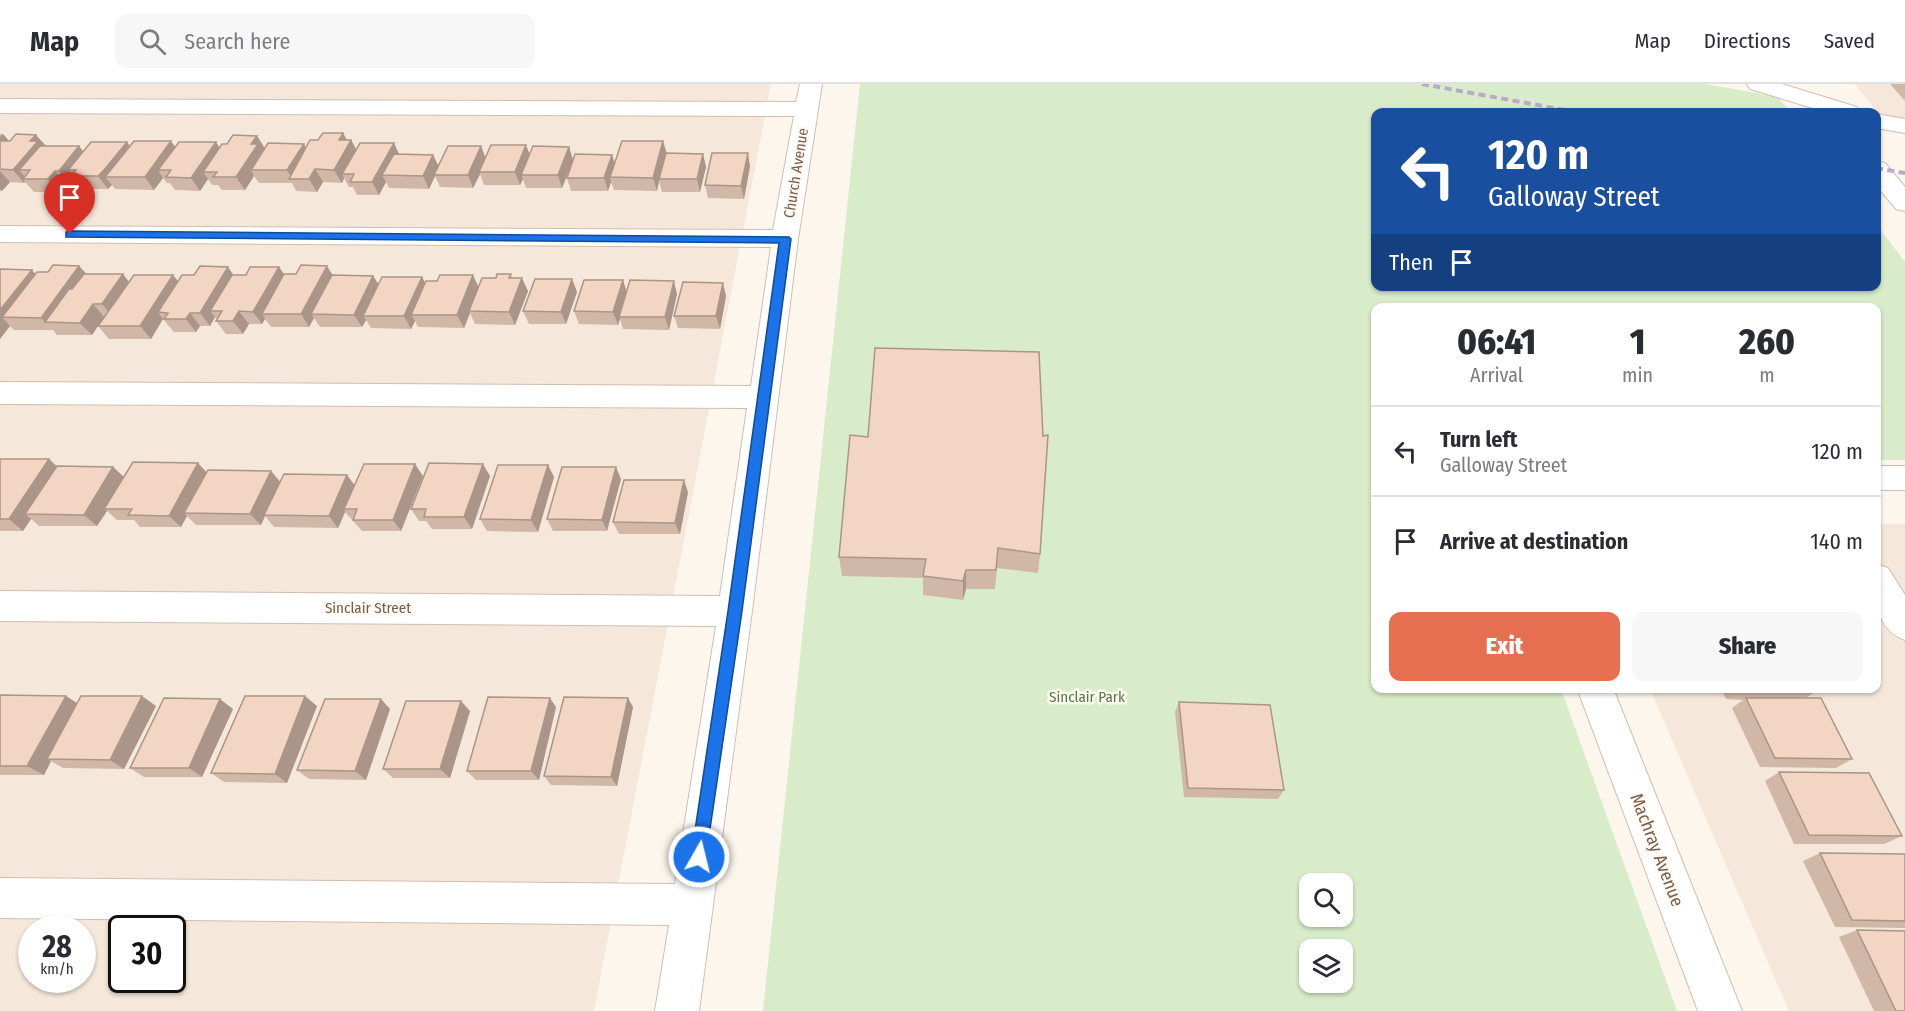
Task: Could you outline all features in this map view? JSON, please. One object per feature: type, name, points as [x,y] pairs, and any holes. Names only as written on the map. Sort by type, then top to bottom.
[{"type":"street","points":[[1758,84],[1824,108]]},
{"type":"street","points":[[1807,84],[1826,108]]},
{"type":"street","points":[[0,106],[809,96]]},
{"type":"street","name":"Church Avenue","points":[[676,1011],[735,611],[785,239],[809,96]]},
{"type":"street","points":[[1881,122],[1905,126]]},
{"type":"street","points":[[1881,174],[1905,202]]},
{"type":"street","points":[[0,234],[785,239]]},
{"type":"street","points":[[0,393],[764,397]]},
{"type":"street","points":[[1881,478],[1905,478]]},
{"type":"street","points":[[1881,586],[1905,625]]},
{"type":"street","name":"Sinclair Street","points":[[0,606],[735,611]]},
{"type":"street","name":"Machray Avenue","points":[[1597,693],[1719,1011]]},
{"type":"street","points":[[0,898],[692,905]]},
{"type":"shaded area","points":[[0,84],[771,84],[594,1011],[0,1011]]},
{"type":"shaded area","points":[[1854,84],[1905,84],[1905,120],[1881,116],[1881,108],[1874,108]]},
{"type":"shaded area","points":[[1881,524],[1905,524],[1905,1011],[1789,1011],[1652,693],[1881,693]]},
{"type":"green space","name":"Sinclair Park","points":[[860,84],[1705,84],[1778,97],[1787,108],[1371,108],[1371,291],[1881,291],[1881,230],[1905,262],[1905,460],[1881,460],[1881,303],[1371,303],[1371,693],[1562,693],[1677,1011],[763,1011]]},
{"type":"building","points":[[323,133],[343,133],[339,140],[351,140],[334,170],[315,169],[309,179],[289,179],[310,140],[318,140]]},
{"type":"building","points":[[16,134],[36,135],[30,141],[38,141],[13,170],[0,169],[0,141],[10,141]]},
{"type":"building","points":[[233,135],[257,136],[251,144],[258,144],[236,177],[213,177],[217,172],[203,172],[222,144],[227,144]]},
{"type":"building","points":[[134,141],[171,141],[145,177],[105,177]]},
{"type":"building","points":[[622,141],[663,141],[653,178],[610,177]]},
{"type":"building","points":[[91,142],[127,142],[98,176],[71,176],[76,170],[68,170]]},
{"type":"building","points":[[179,142],[216,142],[191,178],[166,177],[171,170],[158,170]]},
{"type":"building","points":[[268,143],[304,144],[287,170],[251,170]]},
{"type":"building","points":[[360,143],[394,143],[372,182],[350,182],[354,174],[342,174]]},
{"type":"building","points":[[491,145],[526,145],[515,172],[479,172]]},
{"type":"building","points":[[40,146],[79,146],[59,171],[55,171],[48,179],[23,179],[30,170],[19,170]]},
{"type":"building","points":[[448,146],[481,146],[468,175],[434,175]]},
{"type":"building","points":[[533,146],[569,147],[558,175],[521,175]]},
{"type":"building","points":[[666,153],[703,154],[697,179],[659,179]]},
{"type":"building","points":[[712,153],[748,153],[741,186],[705,185]]},
{"type":"building","points":[[394,154],[433,155],[423,176],[382,175]]},
{"type":"building","points":[[575,154],[612,155],[604,178],[567,178]]},
{"type":"building","points":[[53,265],[79,266],[41,318],[2,317],[37,272],[48,272]]},
{"type":"building","points":[[301,265],[327,266],[301,314],[262,314],[284,274],[296,274]]},
{"type":"building","points":[[200,266],[228,267],[200,313],[190,313],[186,319],[164,319],[168,313],[158,312],[182,275],[194,275]]},
{"type":"building","points":[[250,267],[279,267],[253,312],[239,311],[233,321],[216,321],[222,311],[210,311],[232,275],[246,275]]},
{"type":"building","points":[[0,269],[32,270],[0,310]]},
{"type":"building","points":[[84,274],[123,274],[102,304],[93,304],[80,323],[45,322],[69,289],[72,289]]},
{"type":"building","points":[[497,274],[511,274],[509,278],[522,278],[509,312],[469,311],[482,278],[496,278]]},
{"type":"building","points":[[134,275],[173,275],[140,326],[98,326]]},
{"type":"building","points":[[332,275],[373,276],[354,315],[311,314]]},
{"type":"building","points":[[440,275],[473,275],[457,315],[411,315],[426,281],[437,281]]},
{"type":"building","points":[[382,277],[422,277],[404,316],[363,316]]},
{"type":"building","points":[[535,279],[572,279],[561,312],[523,311]]},
{"type":"building","points":[[584,280],[623,280],[613,312],[574,311]]},
{"type":"building","points":[[630,280],[674,281],[665,317],[619,317]]},
{"type":"building","points":[[683,282],[723,283],[716,316],[674,316]]},
{"type":"building","points":[[875,348],[1039,352],[1043,436],[1048,435],[1040,554],[998,548],[996,570],[966,570],[963,581],[923,576],[926,559],[839,557],[850,435],[868,437]]},
{"type":"building","points":[[0,459],[49,459],[9,519],[0,519]]},
{"type":"building","points":[[133,462],[198,463],[169,516],[128,515],[132,509],[104,509]]},
{"type":"building","points":[[429,463],[483,464],[464,517],[424,517],[426,509],[411,509]]},
{"type":"building","points":[[364,464],[415,464],[393,520],[353,520],[357,509],[344,509]]},
{"type":"building","points":[[498,465],[548,465],[531,520],[480,519]]},
{"type":"building","points":[[57,466],[113,467],[84,515],[25,514]]},
{"type":"building","points":[[562,467],[616,467],[602,520],[547,519]]},
{"type":"building","points":[[208,470],[271,471],[250,514],[184,513]]},
{"type":"building","points":[[284,474],[347,475],[329,516],[264,515]]},
{"type":"building","points":[[624,480],[684,480],[675,523],[613,522]]},
{"type":"building","points":[[0,695],[66,696],[27,766],[0,766]]},
{"type":"building","points":[[81,696],[142,696],[110,760],[47,759]]},
{"type":"building","points":[[245,696],[305,696],[275,774],[211,773]]},
{"type":"building","points":[[488,697],[550,698],[531,771],[467,771]]},
{"type":"building","points":[[564,697],[628,698],[611,777],[544,776]]},
{"type":"building","points":[[164,698],[220,699],[189,768],[130,768]]},
{"type":"building","points":[[1746,698],[1821,698],[1852,759],[1775,758]]},
{"type":"building","points":[[325,699],[381,699],[355,771],[297,770]]},
{"type":"building","points":[[406,701],[461,701],[440,769],[383,769]]},
{"type":"building","points":[[1179,702],[1270,705],[1284,790],[1188,788]]},
{"type":"building","points":[[1779,772],[1869,773],[1902,836],[1809,835]]},
{"type":"building","points":[[1820,853],[1905,854],[1905,921],[1852,920]]},
{"type":"building","points":[[1857,930],[1905,931],[1905,1011],[1896,1011]]},
{"type":"railway","points":[[1422,84],[1554,108]]},
{"type":"railway","points":[[1881,169],[1905,173]]},
{"type":"route","points":[[70,234],[785,239],[699,857]]}]
